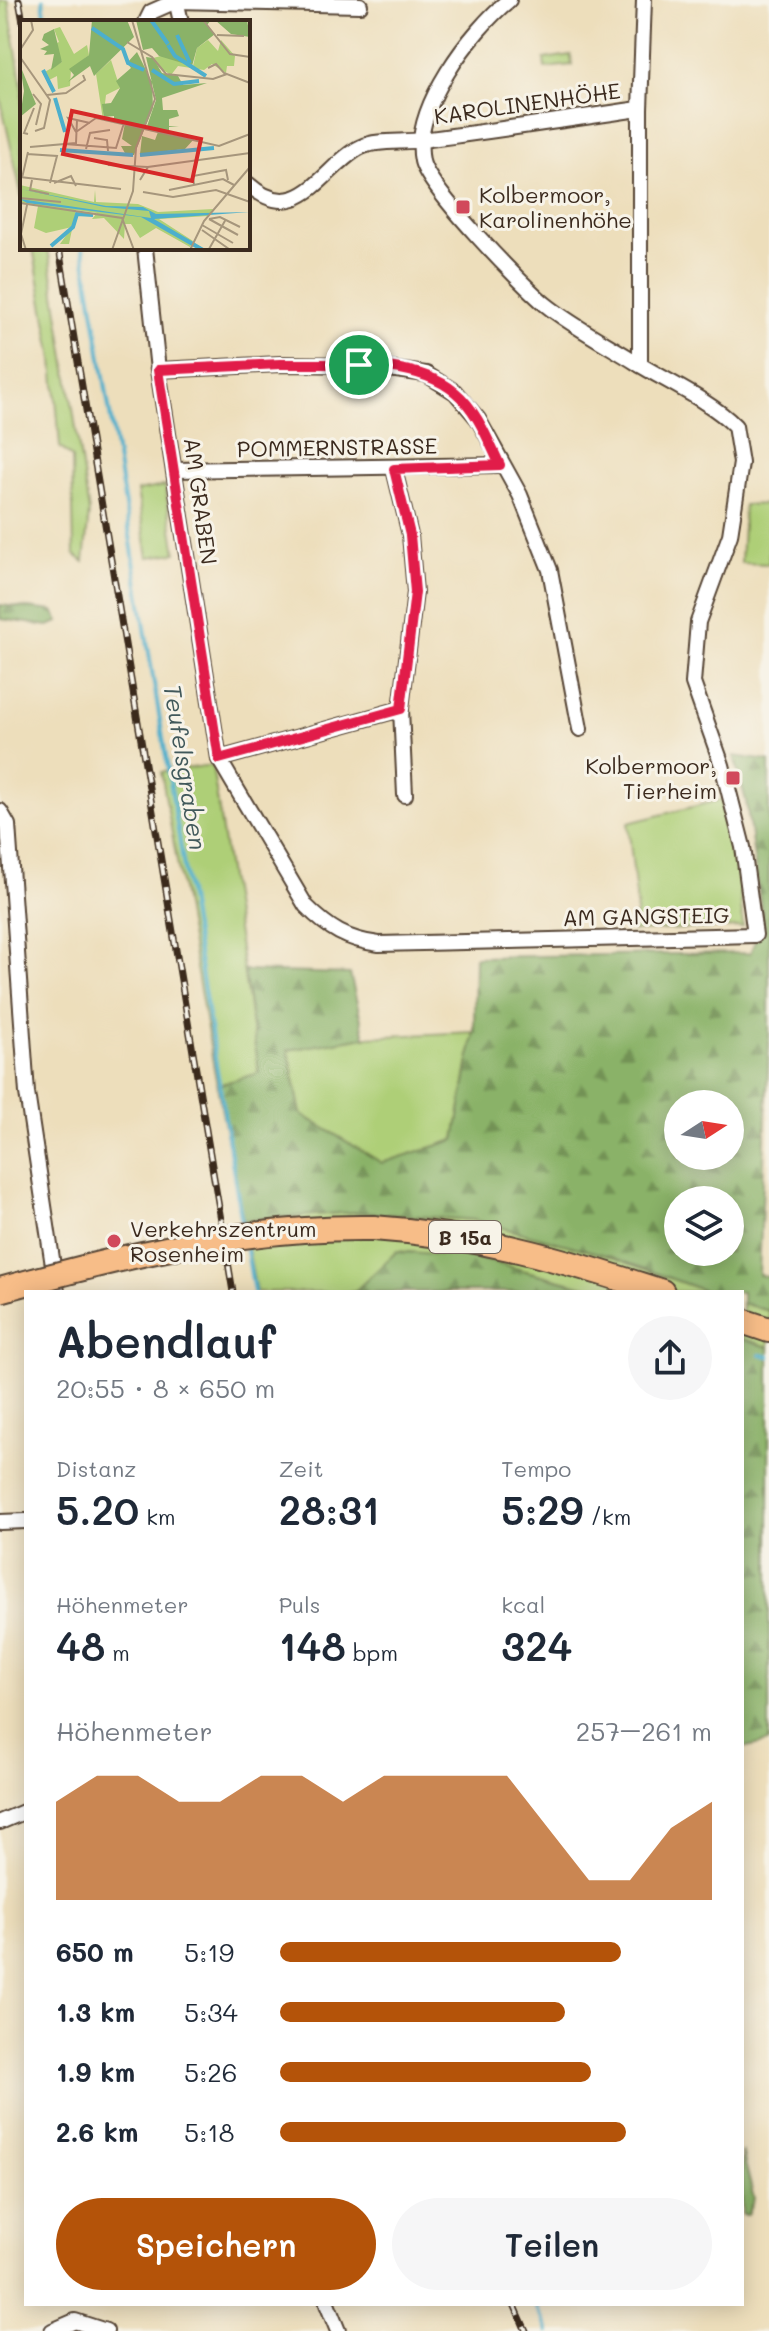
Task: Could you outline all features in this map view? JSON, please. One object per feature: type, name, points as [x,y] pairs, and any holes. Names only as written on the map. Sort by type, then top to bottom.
[{"type":"highway","name":"B 15a","points":[[0,1290],[183,1244],[265,1231],[373,1228],[477,1239],[556,1257],[656,1290]]},
{"type":"highway","points":[[744,1322],[769,1330]]},
{"type":"street","points":[[176,0],[181,20]]},
{"type":"street","points":[[147,20],[151,12],[176,0],[360,5]]},
{"type":"street","name":"KAROLINENHÖHE","points":[[509,0],[487,18],[455,60],[430,106],[421,141],[422,163],[460,217],[545,303],[735,426],[741,463],[730,535]]},
{"type":"street","name":"KAROLINENHÖHE","points":[[640,365],[640,109],[644,0]]},
{"type":"street","name":"KAROLINENHÖHE","points":[[421,141],[640,109]]},
{"type":"street","points":[[250,186],[256,192],[277,198],[299,197],[317,186],[362,147],[421,141]]},
{"type":"street","name":"AM GRABEN","points":[[145,250],[158,370],[219,759]]},
{"type":"street","points":[[158,370],[327,364],[426,374],[455,392],[478,419],[500,465],[520,495],[550,570],[580,729]]},
{"type":"street","name":"POMMERNSTRASSE","points":[[174,470],[500,465]]},
{"type":"street","points":[[394,469],[410,535],[415,592],[401,709],[405,795]]},
{"type":"street","name":"AM GANGSTEIG","points":[[219,759],[306,906],[326,926],[350,940],[379,944],[755,935],[743,847],[722,765],[693,683],[698,622],[730,535]]},
{"type":"street","points":[[219,759],[401,709]]},
{"type":"street","points":[[0,811],[8,825],[6,870],[27,1093],[57,1290]]},
{"type":"street","points":[[0,1522],[24,1521]]},
{"type":"street","points":[[0,1822],[24,1812]]},
{"type":"street","points":[[328,2306],[338,2331]]},
{"type":"street","points":[[52,2331],[75,2321],[106,2331]]},
{"type":"green space","points":[[0,0],[8,0],[20,75],[20,188],[0,97]]},
{"type":"green space","points":[[571,55],[572,65],[545,68],[544,59]]},
{"type":"green space","points":[[33,250],[48,250],[89,512],[84,562],[74,554],[72,458],[60,447],[53,359]]},
{"type":"green space","points":[[165,486],[176,553],[148,557],[137,491]]},
{"type":"green space","points":[[769,504],[769,564],[741,563],[744,505]]},
{"type":"green space","points":[[0,605],[53,611],[59,622],[48,626],[0,619]]},
{"type":"green space","points":[[734,756],[769,761],[769,1045],[759,1275],[769,1277],[769,1311],[744,1304],[744,1290],[702,1290],[609,1256],[474,1220],[355,1212],[243,1220],[217,1085],[259,1073],[244,971],[350,974],[365,1037],[288,1050],[301,1114],[382,1163],[455,1140],[474,1032],[475,957],[750,953],[763,922],[746,801]]},
{"type":"green space","points":[[212,765],[259,1074],[217,1085],[161,772]]},
{"type":"green space","points":[[724,799],[734,829],[743,927],[633,931],[637,906],[628,823]]},
{"type":"green space","points":[[474,1032],[455,1140],[382,1163],[301,1114],[288,1050],[365,1037]]},
{"type":"green space","points":[[355,1212],[474,1220],[609,1256],[702,1290],[598,1290],[472,1257],[361,1290],[256,1290],[243,1220]]},
{"type":"green space","points":[[397,1251],[472,1257],[598,1290],[356,1290]]},
{"type":"green space","points":[[744,1304],[769,1311],[769,1347],[744,1340]]},
{"type":"green space","points":[[744,1340],[769,1347],[769,1742],[744,1748]]},
{"type":"green space","points":[[744,2159],[754,2199],[747,2215],[744,2215]]},
{"type":"waterway","name":"Teufelsgraben","points":[[43,0],[46,20]]},
{"type":"waterway","name":"Teufelsgraben","points":[[83,250],[243,1229]]},
{"type":"waterway","name":"Teufelsgraben","points":[[246,1245],[254,1290]]},
{"type":"waterway","points":[[760,1355],[769,1356]]},
{"type":"waterway","name":"Teufelsgraben","points":[[537,2306],[548,2331]]},
{"type":"railway","points":[[19,0],[23,20]]},
{"type":"railway","points":[[59,250],[233,1290]]},
{"type":"railway","points":[[515,2306],[526,2331]]},
{"type":"place","name":"Kolbermoor, Karolinenhöhe","points":[[463,207]]},
{"type":"place","name":"Kolbermoor, Tierheim","points":[[733,778]]},
{"type":"place","name":"Verkehrszentrum Rosenheim","points":[[114,1241]]},
{"type":"route","points":[[280,364],[359,365],[426,374],[455,392],[478,419],[500,465],[394,469],[410,535],[415,592],[401,709],[219,759],[158,370],[280,364]]}]
